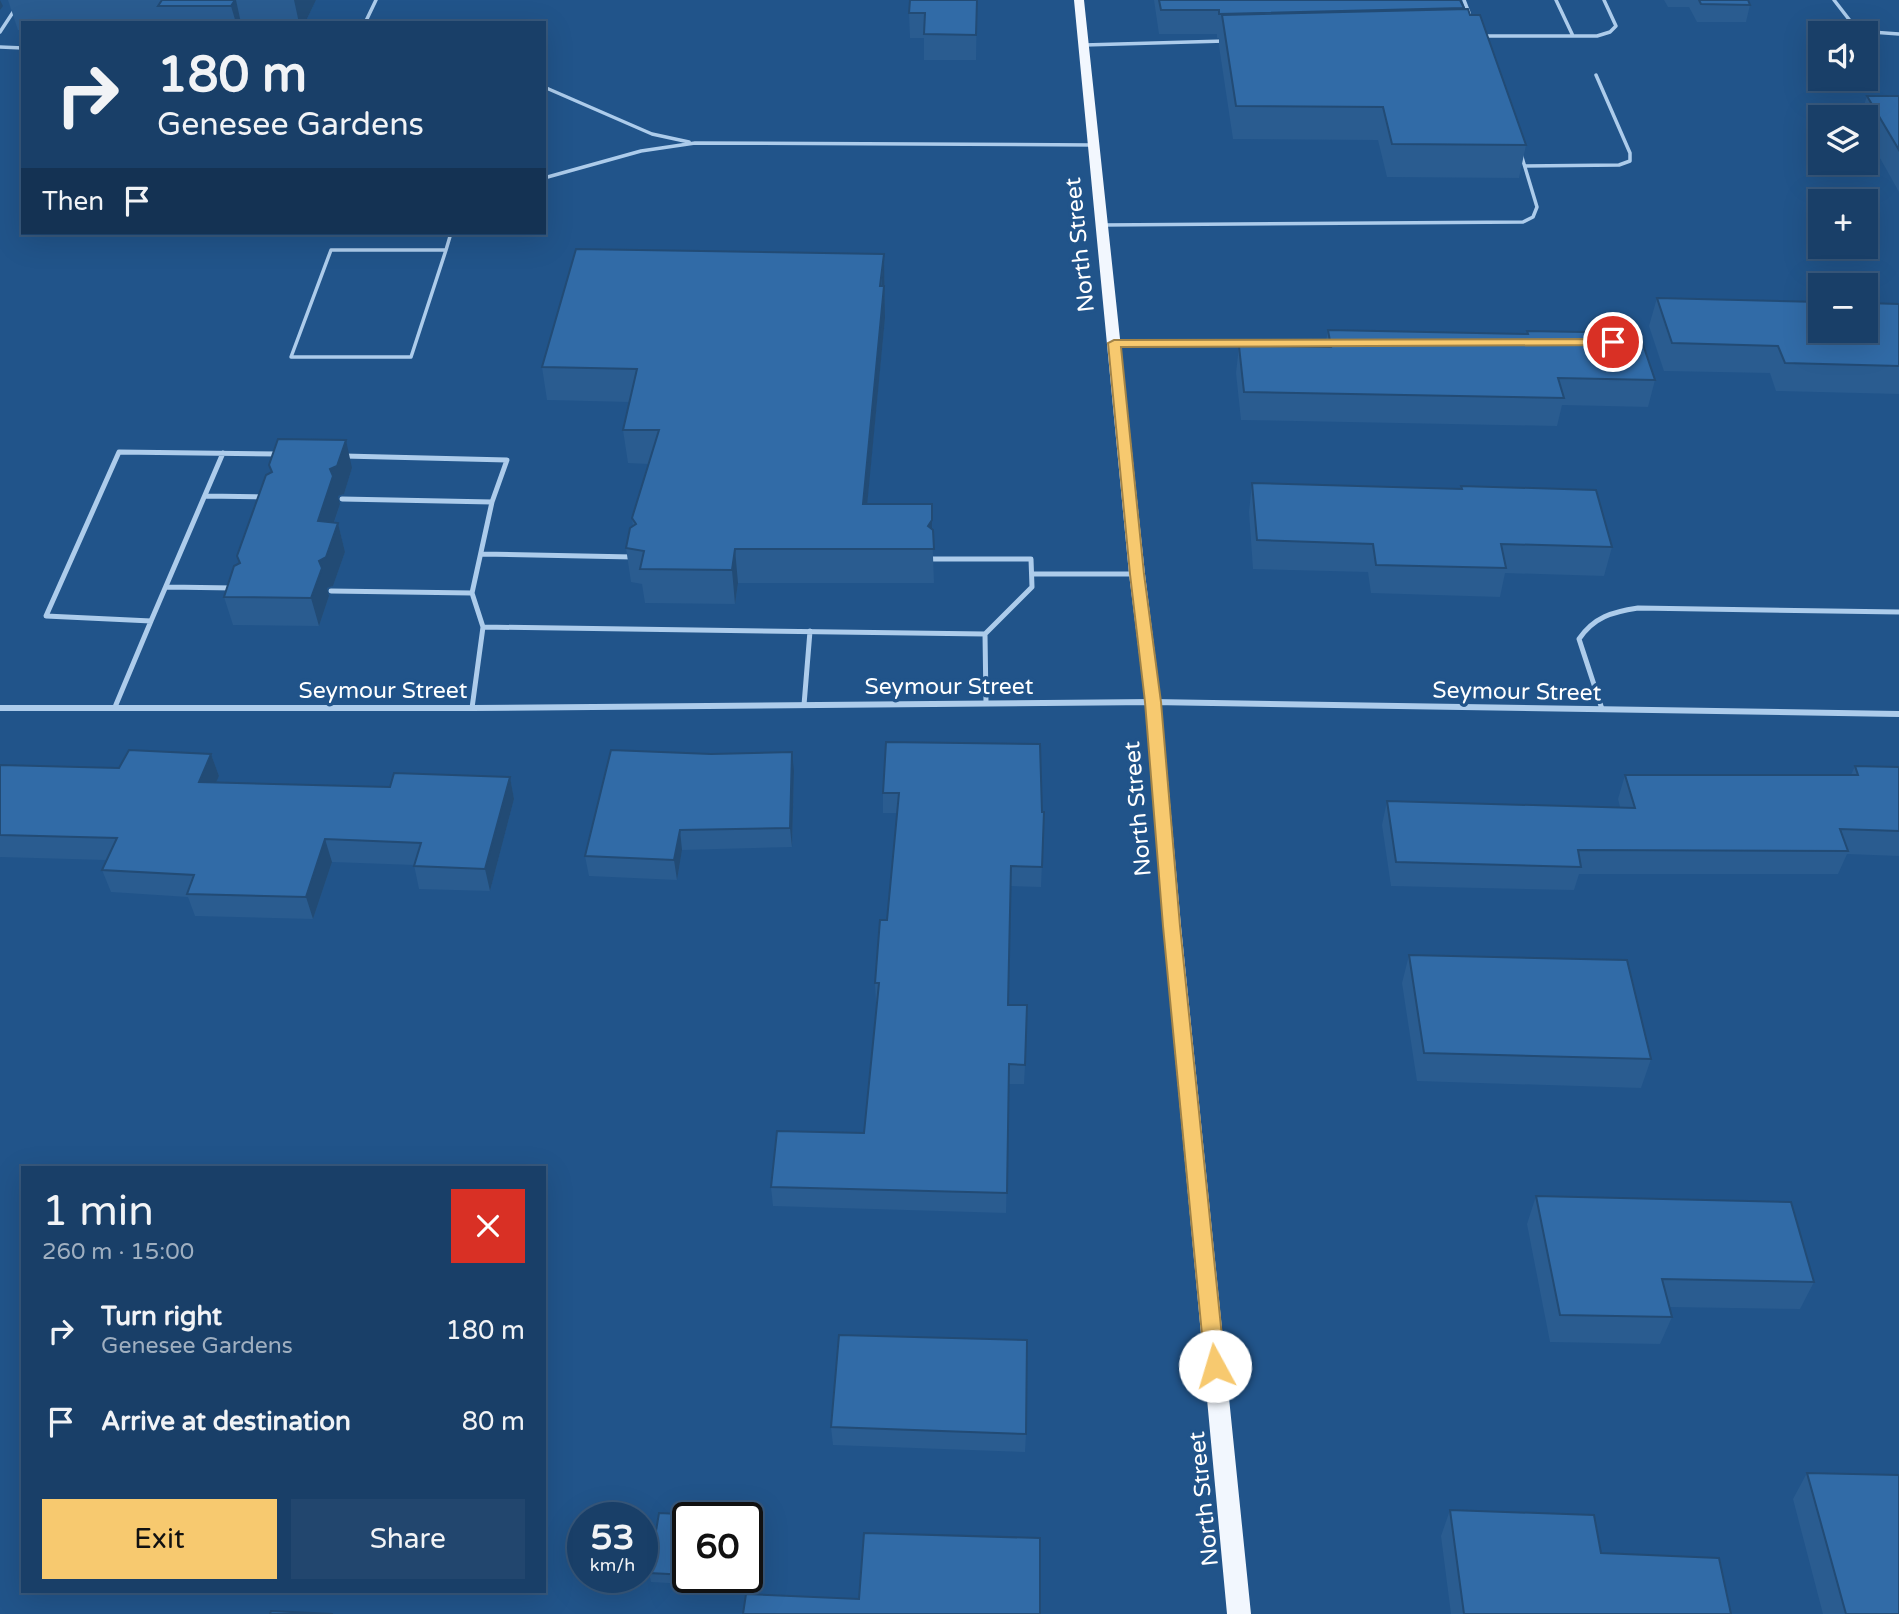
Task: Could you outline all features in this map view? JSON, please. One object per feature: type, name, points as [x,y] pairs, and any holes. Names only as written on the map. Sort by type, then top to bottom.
[{"type":"main road","name":"North Street","points":[[1079,0],[1137,574],[1153,702],[1172,926],[1239,1614]]},
{"type":"street","name":"Seymour Street","points":[[0,708],[472,708],[1153,702],[1899,714]]},
{"type":"lane","points":[[0,32],[21,0]]},
{"type":"lane","points":[[366,21],[376,0]]},
{"type":"lane","points":[[1464,0],[1473,24]]},
{"type":"lane","points":[[1556,0],[1573,36]]},
{"type":"lane","points":[[1477,36],[1573,36],[1611,33],[1616,26],[1604,0]]},
{"type":"lane","points":[[1834,0],[1851,26],[1858,31],[1870,34],[1899,34]]},
{"type":"lane","points":[[1083,45],[1233,41]]},
{"type":"lane","points":[[0,47],[21,48]]},
{"type":"lane","points":[[1525,166],[1619,165],[1630,161],[1630,153],[1596,75]]},
{"type":"lane","points":[[546,88],[652,134],[695,143]]},
{"type":"lane","points":[[546,177],[641,151],[695,143],[1094,145]]},
{"type":"lane","points":[[1102,225],[1523,222],[1533,217],[1537,206],[1520,153]]},
{"type":"lane","points":[[446,250],[331,250],[291,358],[411,357],[446,250],[450,235]]},
{"type":"lane","points":[[1114,343],[1336,343]]},
{"type":"lane","points":[[151,621],[46,616],[119,452],[290,455]]},
{"type":"lane","points":[[115,707],[223,453]]},
{"type":"lane","points":[[331,456],[507,460],[492,502],[472,593],[483,627],[472,708]]},
{"type":"lane","points":[[205,496],[275,498]]},
{"type":"lane","points":[[342,499],[492,502]]},
{"type":"lane","points":[[482,554],[635,557]]},
{"type":"lane","points":[[933,559],[1031,559],[1032,587],[985,634],[986,703]]},
{"type":"lane","points":[[1032,574],[1137,574]]},
{"type":"lane","points":[[167,587],[244,589]]},
{"type":"lane","points":[[331,590],[472,593]]},
{"type":"lane","points":[[1602,709],[1579,639],[1589,622],[1610,612],[1638,608],[1899,612]]},
{"type":"lane","points":[[483,627],[985,634]]},
{"type":"lane","points":[[804,705],[810,631]]},
{"type":"building","points":[[162,0],[235,0],[231,6],[158,6]]},
{"type":"building","points":[[910,0],[977,0],[976,35],[924,34],[925,13],[909,13]]},
{"type":"building","points":[[1159,0],[1460,0],[1464,8],[1219,14],[1219,10],[1161,10]]},
{"type":"building","points":[[1699,0],[1748,0],[1750,5],[1701,4]]},
{"type":"building","points":[[1468,9],[1470,15],[1480,15],[1526,145],[1392,144],[1383,107],[1236,106],[1222,15]]},
{"type":"building","points":[[1867,96],[1899,96],[1899,150],[1878,115],[1878,105],[1872,105]]},
{"type":"building","points":[[576,249],[884,254],[880,286],[884,286],[863,504],[932,504],[932,520],[928,526],[933,530],[934,549],[735,549],[732,570],[640,569],[644,551],[626,548],[630,528],[636,524],[632,518],[659,430],[623,430],[637,369],[542,367]]},
{"type":"building","points":[[1657,298],[1808,302],[1808,343],[1878,343],[1878,303],[1899,304],[1899,366],[1785,363],[1778,346],[1672,343]]},
{"type":"building","points":[[1328,330],[1639,333],[1655,380],[1558,378],[1564,398],[1244,392],[1239,346],[1331,347]]},
{"type":"building","points":[[278,439],[346,440],[337,466],[330,469],[333,476],[318,521],[338,523],[326,557],[319,561],[322,568],[311,598],[224,597],[234,566],[240,563],[237,556],[266,475],[272,472],[269,465]]},
{"type":"building","points":[[1252,483],[1596,490],[1612,547],[1501,544],[1506,568],[1376,565],[1373,544],[1257,540]]},
{"type":"building","points":[[886,742],[1040,744],[1044,812],[1042,867],[1011,866],[1008,1005],[1027,1005],[1025,1065],[1009,1064],[1007,1193],[771,1187],[777,1131],[864,1133],[879,983],[875,983],[880,920],[887,920],[899,793],[883,793]]},
{"type":"building","points":[[129,750],[211,754],[199,782],[390,787],[394,773],[510,777],[485,869],[414,866],[421,843],[325,839],[306,897],[187,894],[194,875],[102,870],[117,838],[0,835],[0,765],[119,768]]},
{"type":"building","points":[[611,750],[711,754],[792,752],[790,828],[680,830],[674,860],[585,856]]},
{"type":"building","points":[[1855,766],[1899,767],[1899,831],[1840,829],[1848,851],[1578,850],[1581,867],[1396,862],[1387,801],[1635,808],[1625,775],[1858,775]]},
{"type":"building","points":[[1409,955],[1627,960],[1651,1059],[1424,1053]]},
{"type":"building","points":[[1536,1196],[1791,1202],[1814,1282],[1662,1279],[1672,1317],[1560,1315]]},
{"type":"building","points":[[839,1335],[1027,1340],[1026,1434],[831,1427]]},
{"type":"building","points":[[1807,1473],[1899,1475],[1899,1614],[1846,1614]]},
{"type":"building","points":[[1450,1510],[1594,1515],[1601,1553],[1719,1558],[1731,1614],[1464,1614]]},
{"type":"building","points":[[659,1513],[672,1514],[672,1574],[658,1573]]},
{"type":"building","points":[[864,1533],[1040,1538],[1040,1614],[743,1614],[746,1594],[859,1599]]},
{"type":"building","points":[[271,1611],[333,1614],[270,1614]]},
{"type":"route","points":[[1215,1366],[1153,702],[1114,343],[1613,342]]}]
